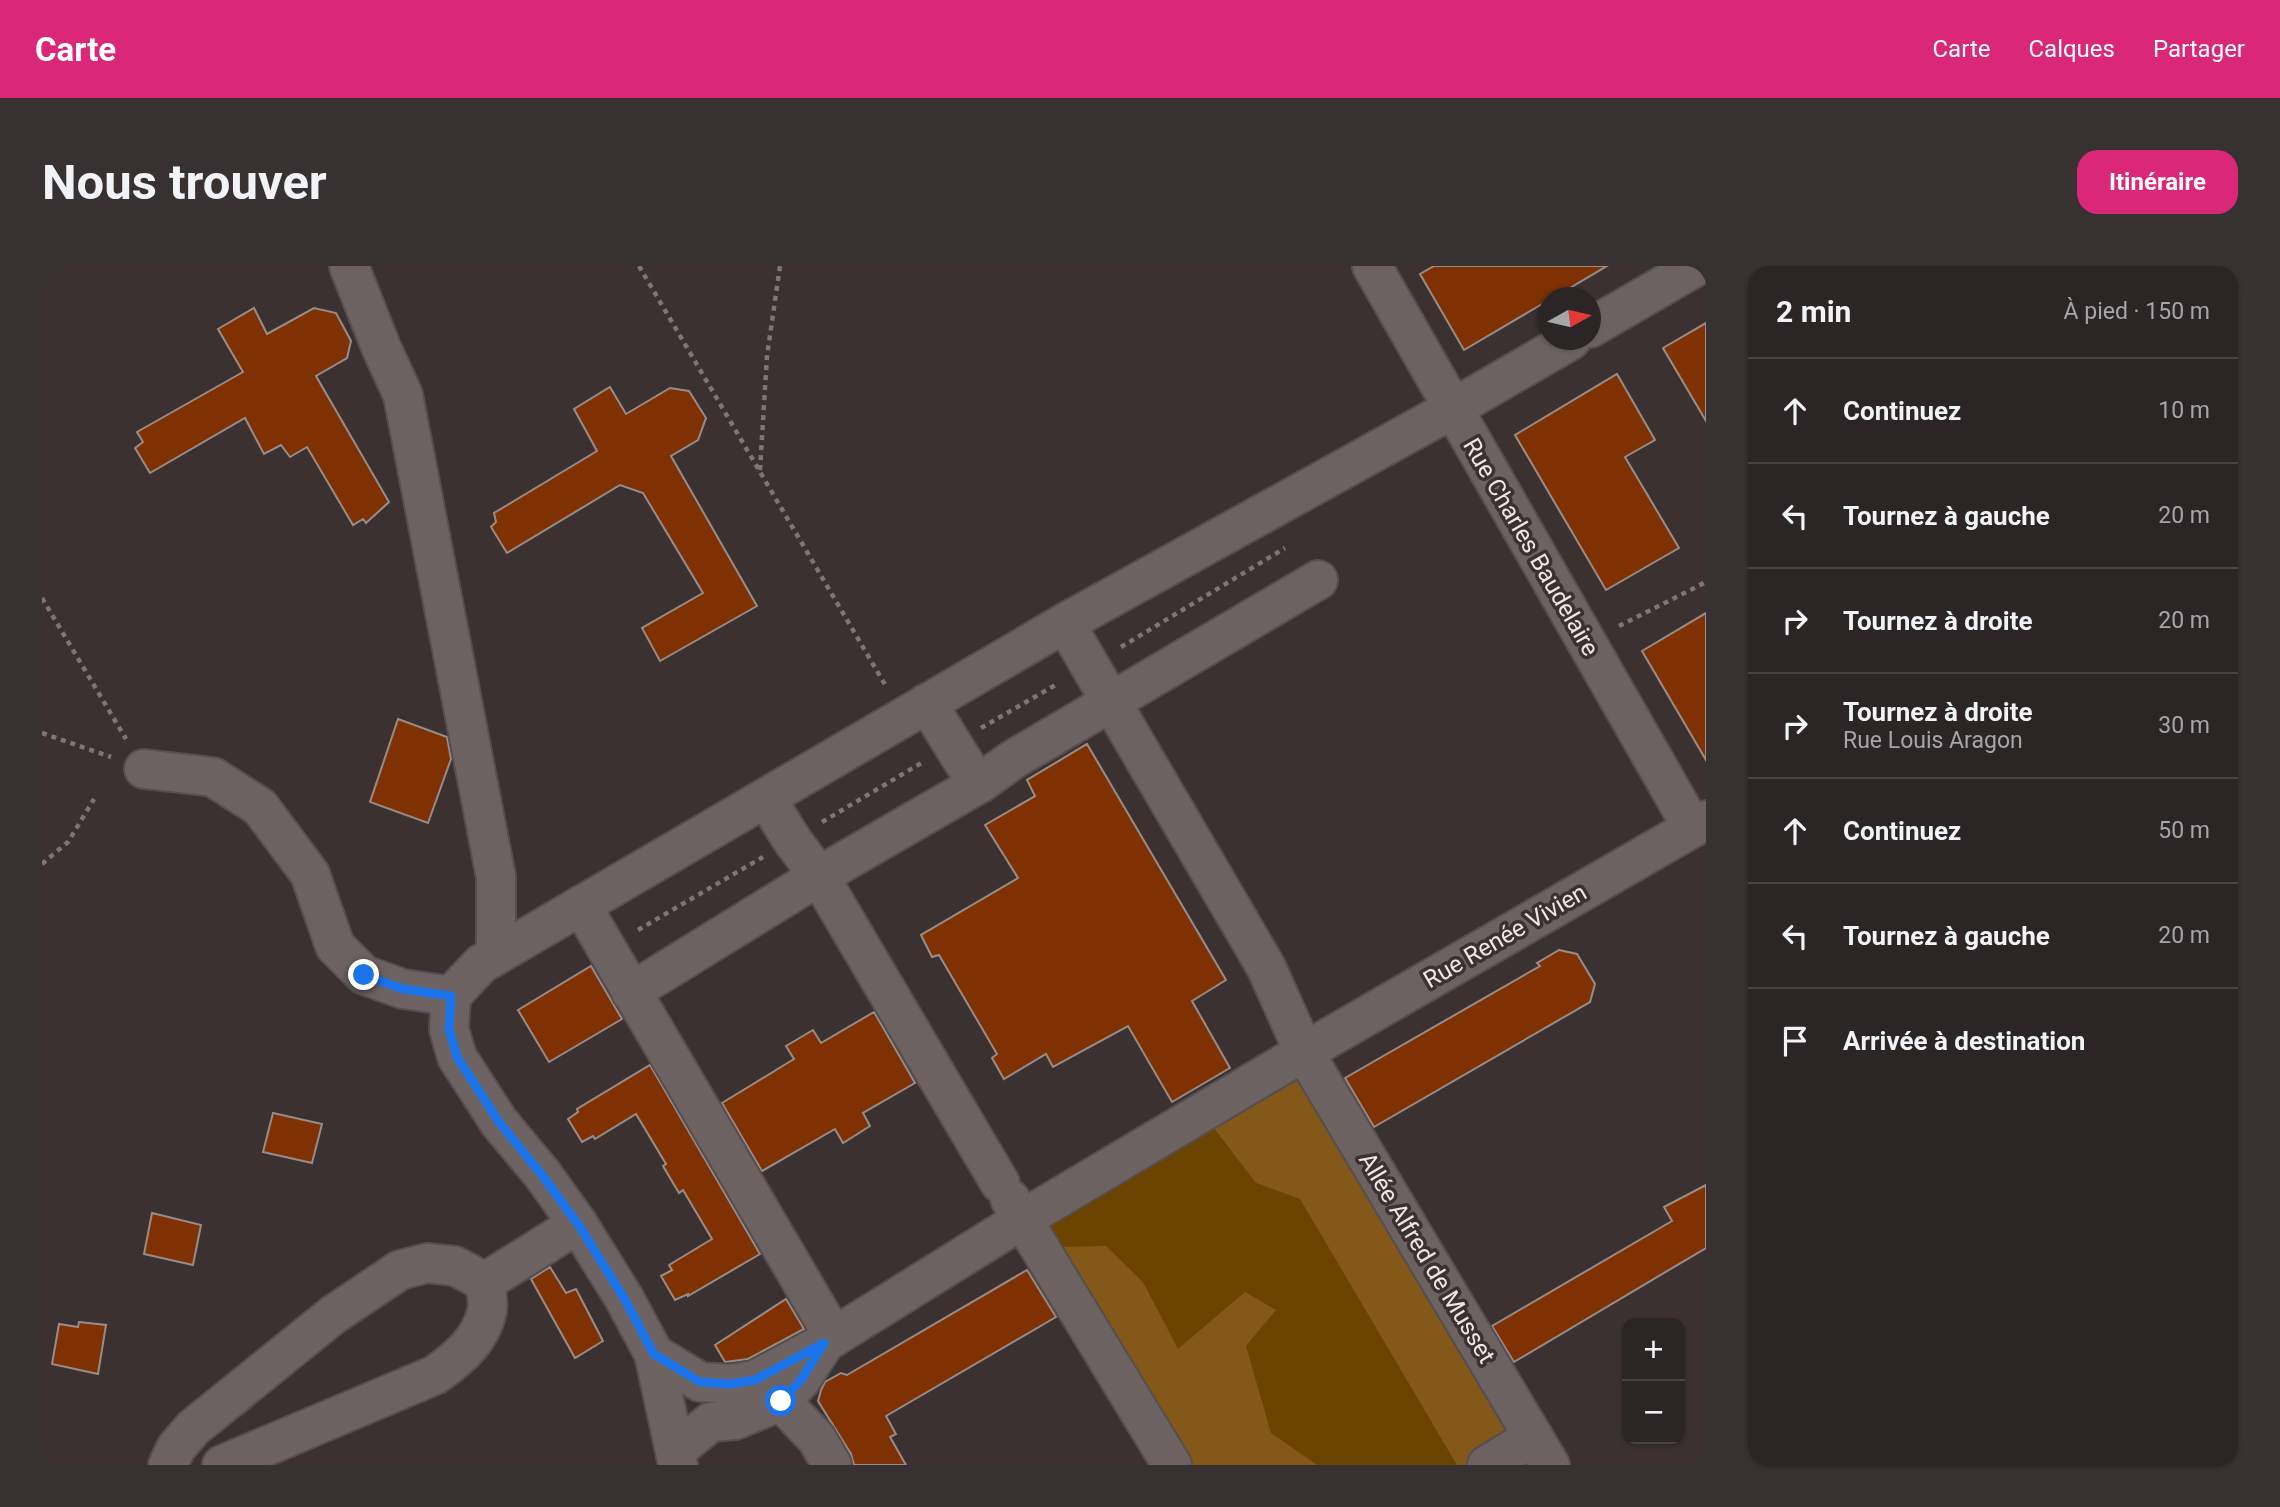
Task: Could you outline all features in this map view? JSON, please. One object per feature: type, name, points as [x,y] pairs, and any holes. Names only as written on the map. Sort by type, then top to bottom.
[{"type":"street","points":[[349,266],[403,395],[496,877],[496,955]]},
{"type":"street","name":"Rue Charles Baudelaire","points":[[1372,266],[1586,643],[1699,824]]},
{"type":"street","points":[[1601,322],[1697,266]]},
{"type":"street","points":[[677,1458],[654,1354],[624,1298],[578,1224],[499,1122],[457,1057],[449,1029],[451,996],[481,964],[581,905],[1065,623],[1452,410],[1554,350]]},
{"type":"street","points":[[631,992],[819,876],[980,783],[1110,702],[1318,580]]},
{"type":"street","name":"Allée Alfred de Musset","points":[[1065,623],[1266,967],[1304,1052],[1542,1451]]},
{"type":"street","points":[[916,710],[980,783]]},
{"type":"street","points":[[144,769],[213,776],[260,807],[310,874],[335,946],[364,975],[403,989],[451,996]]},
{"type":"street","points":[[766,797],[792,840],[819,876],[1172,1465]]},
{"type":"street","name":"Rue Renée Vivien","points":[[654,1354],[700,1382],[731,1384],[755,1380],[829,1340],[1011,1200],[1304,1052],[1699,824]]},
{"type":"street","points":[[581,905],[829,1340],[801,1380],[781,1401],[735,1420],[711,1422],[677,1458]]},
{"type":"street","points":[[485,1282],[578,1224]]},
{"type":"street","points":[[168,1465],[176,1448],[193,1427],[333,1315],[400,1270],[428,1263],[455,1266],[485,1282]]},
{"type":"street","points":[[222,1465],[435,1375],[461,1358],[477,1335],[488,1309],[485,1282]]},
{"type":"street","points":[[781,1401],[817,1439],[832,1465]]},
{"type":"street","points":[[1487,1465],[1542,1451]]},
{"type":"path","points":[[639,266],[760,471],[916,710]]},
{"type":"path","points":[[760,471],[767,356],[780,266]]},
{"type":"path","points":[[1586,643],[1706,582]]},
{"type":"path","points":[[42,598],[144,769]]},
{"type":"path","points":[[42,733],[144,769]]},
{"type":"path","points":[[42,864],[68,842],[94,799]]},
{"type":"shaded area","points":[[1306,1065],[1539,1465],[1180,1465],[1037,1232]]},
{"type":"shaded area","points":[[1306,1065],[1539,1465],[1457,1465],[1300,1199],[1256,1183],[1210,1123]]},
{"type":"shaded area","points":[[1106,1246],[1143,1282],[1178,1349],[1245,1292],[1276,1310],[1246,1346],[1271,1433],[1317,1465],[1180,1465],[1050,1247]]},
{"type":"building","points":[[1434,266],[1607,266],[1572,287],[1538,287],[1538,306],[1464,350],[1420,274]]},
{"type":"building","points":[[254,308],[267,334],[314,308],[336,313],[351,341],[347,358],[316,376],[389,502],[366,523],[363,519],[353,525],[307,447],[290,457],[281,445],[264,454],[245,418],[150,473],[135,448],[143,442],[137,432],[243,372],[218,329]]},
{"type":"building","points":[[1706,323],[1706,421],[1663,348]]},
{"type":"building","points":[[1617,374],[1655,440],[1625,457],[1679,548],[1606,590],[1515,435]]},
{"type":"building","points":[[610,387],[626,414],[670,388],[689,391],[706,418],[698,440],[671,456],[757,606],[660,661],[642,628],[703,593],[643,493],[620,485],[507,553],[491,527],[496,522],[494,513],[597,451],[574,409]]},
{"type":"building","points":[[1706,613],[1706,760],[1642,651]]},
{"type":"building","points":[[398,719],[447,737],[451,759],[428,823],[370,802]]},
{"type":"building","points":[[1087,744],[1226,980],[1192,1001],[1230,1068],[1172,1102],[1128,1026],[1053,1067],[1046,1054],[1004,1079],[992,1058],[997,1054],[939,955],[932,957],[921,935],[1018,878],[985,825],[1035,796],[1027,780]]},
{"type":"building","points":[[1559,950],[1577,954],[1595,984],[1590,1002],[1374,1127],[1345,1078],[1540,966],[1537,963]]},
{"type":"building","points":[[591,966],[622,1019],[549,1062],[518,1010]]},
{"type":"building","points":[[874,1012],[915,1083],[863,1113],[870,1126],[843,1143],[835,1129],[762,1171],[722,1103],[794,1059],[786,1046],[813,1030],[821,1043]]},
{"type":"building","points":[[650,1065],[760,1254],[688,1296],[675,1300],[661,1276],[672,1270],[669,1265],[712,1239],[683,1190],[679,1193],[663,1166],[666,1164],[636,1114],[595,1139],[593,1136],[582,1142],[568,1119],[578,1112],[577,1109]]},
{"type":"building","points":[[273,1113],[322,1124],[312,1163],[263,1152]]},
{"type":"building","points":[[1706,1185],[1706,1248],[1514,1362],[1492,1326],[1672,1221],[1664,1207]]},
{"type":"building","points":[[152,1213],[201,1225],[193,1265],[144,1254]]},
{"type":"building","points":[[550,1267],[566,1293],[576,1289],[603,1341],[575,1358],[531,1279]]},
{"type":"building","points":[[1027,1270],[1056,1317],[886,1416],[896,1434],[890,1437],[906,1465],[854,1465],[851,1454],[818,1401],[825,1382],[841,1373],[847,1375]]},
{"type":"building","points":[[786,1299],[804,1329],[748,1359],[725,1362],[715,1345]]},
{"type":"building","points":[[79,1322],[106,1325],[98,1374],[52,1364],[59,1324],[78,1327]]},
{"type":"route","points":[[364,975],[403,989],[451,996],[449,1029],[457,1057],[499,1122],[578,1224],[624,1298],[654,1354],[700,1382],[731,1384],[755,1380],[824,1343],[801,1380],[781,1401]]}]
